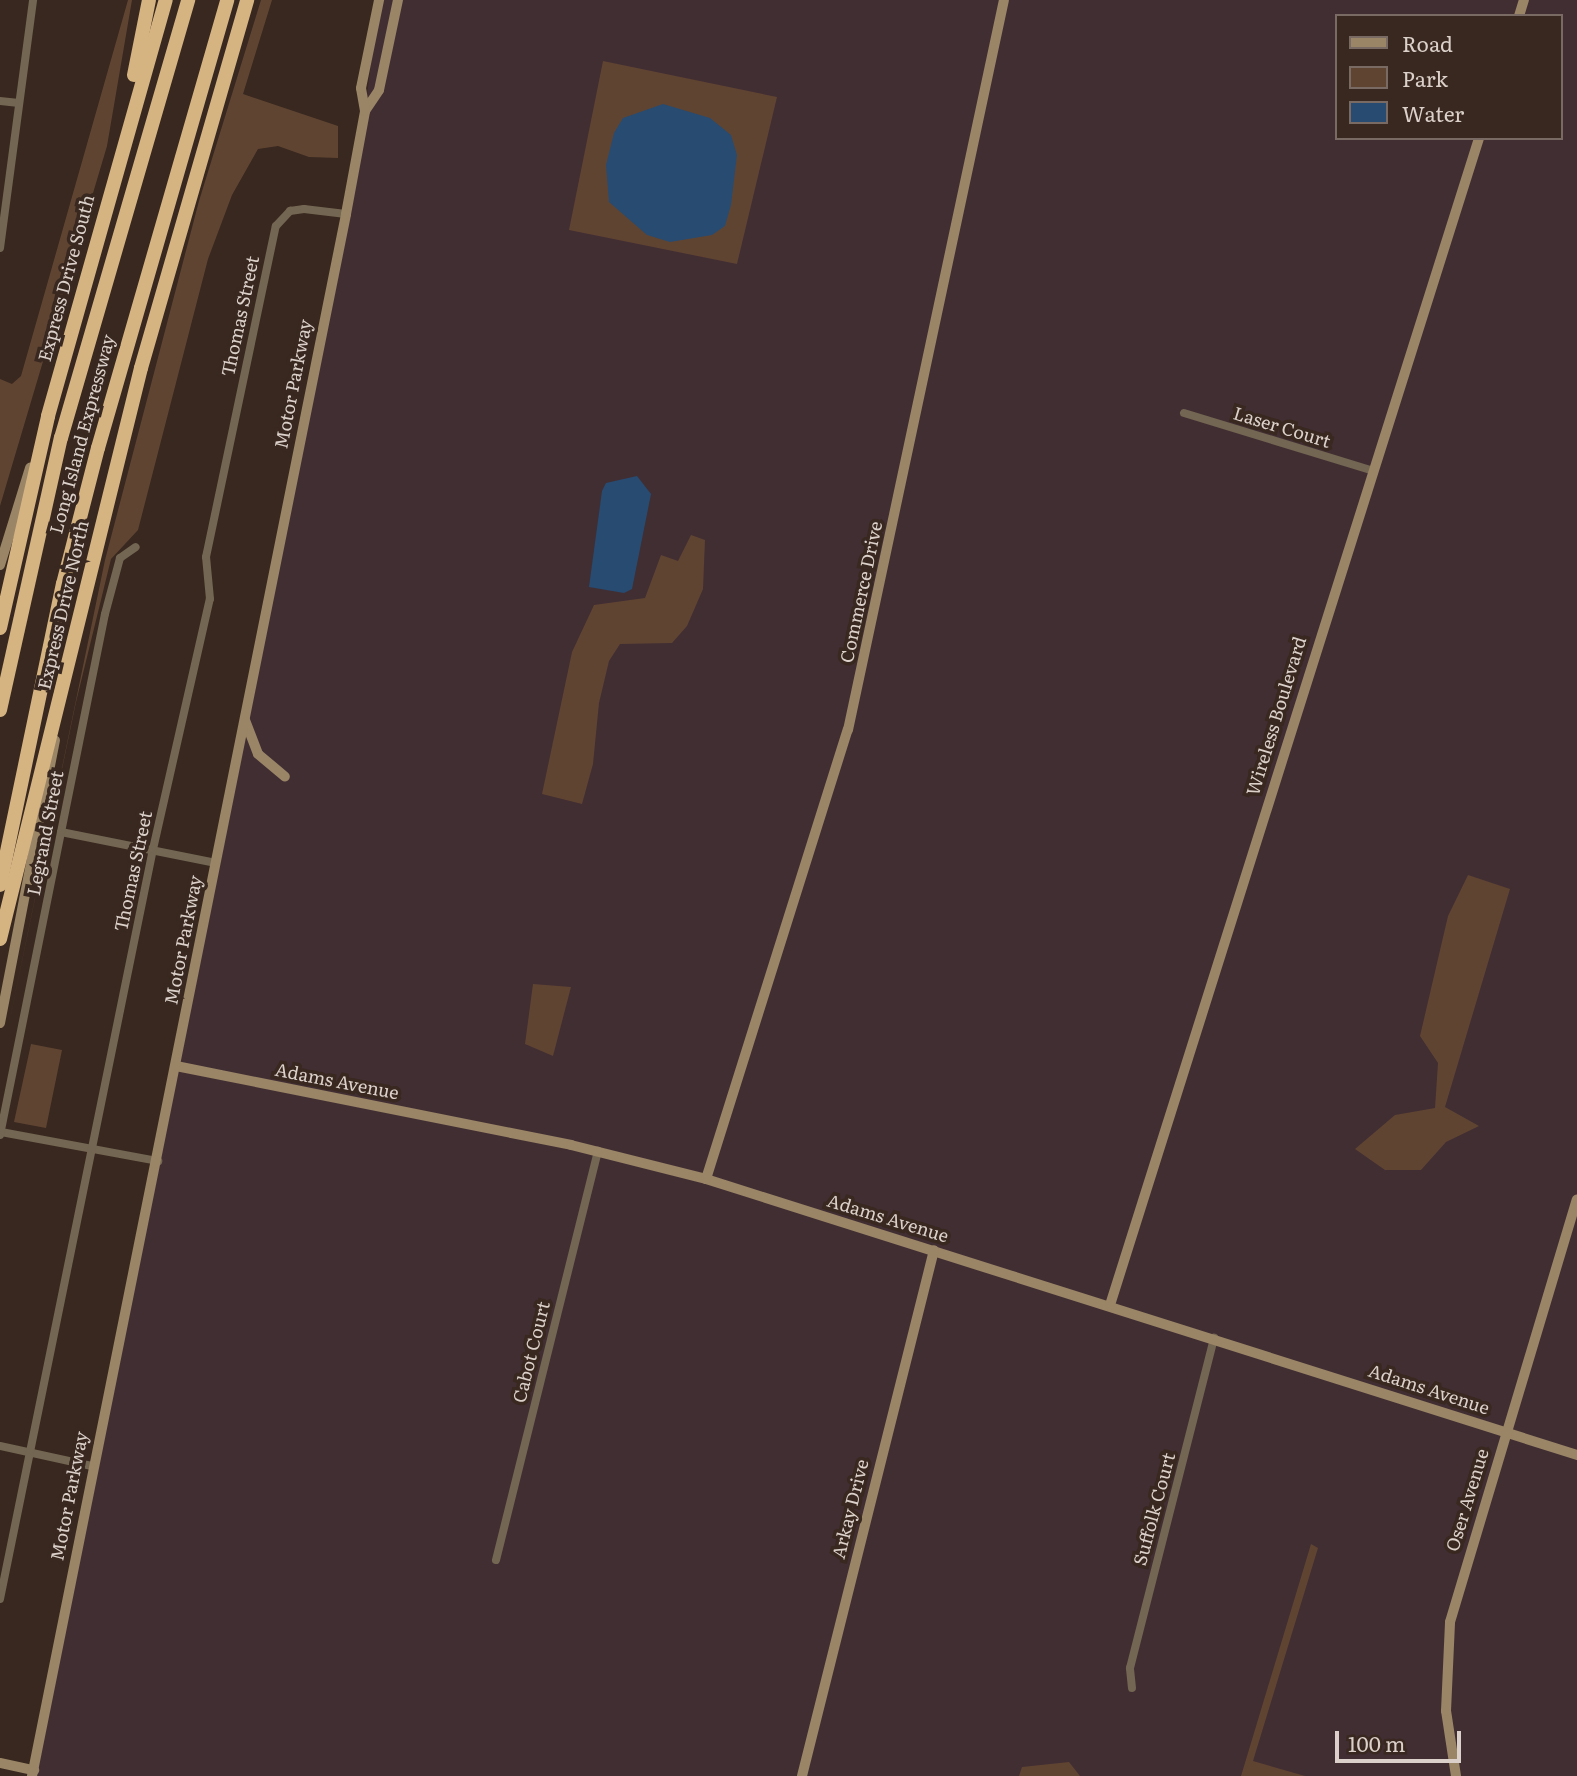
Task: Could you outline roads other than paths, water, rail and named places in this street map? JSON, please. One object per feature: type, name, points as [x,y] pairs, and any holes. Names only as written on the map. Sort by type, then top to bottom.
[{"type":"highway","points":[[116,165],[149,0]]},
{"type":"highway","name":"Express Drive South","points":[[48,416],[116,165],[166,0]]},
{"type":"highway","name":"Long Island Expressway","points":[[0,710],[61,438],[188,0]]},
{"type":"highway","name":"Long Island Expressway","points":[[0,885],[82,510],[227,0]]},
{"type":"highway","name":"Express Drive North","points":[[60,706],[141,368],[247,0]]},
{"type":"highway","points":[[236,37],[254,0]]},
{"type":"highway","points":[[0,628],[48,416]]},
{"type":"highway","points":[[0,939],[60,706]]},
{"type":"street","points":[[0,248],[33,0]]},
{"type":"street","name":"Motor Parkway","points":[[33,1773],[92,1466],[158,1161],[346,214],[365,111],[361,88],[379,0]]},
{"type":"street","name":"Motor Parkway","points":[[365,111],[379,90],[398,0]]},
{"type":"street","name":"Commerce Drive","points":[[706,1179],[848,730],[1004,0]]},
{"type":"street","points":[[0,101],[19,103]]},
{"type":"street","name":"Wireless Boulevard","points":[[1110,1305],[1371,470],[1478,140]]},
{"type":"street","name":"Thomas Street","points":[[0,1599],[153,849],[210,599],[206,557],[276,226],[290,211],[304,209],[346,214]]},
{"type":"street","name":"Laser Court","points":[[1184,413],[1371,470]]},
{"type":"street","name":"Express Drive South","points":[[0,565],[48,416]]},
{"type":"street","name":"Legrand Street","points":[[0,1133],[105,614],[120,558],[136,547]]},
{"type":"street","name":"Express Drive North","points":[[0,1023],[47,799],[60,706]]},
{"type":"street","points":[[245,718],[258,754],[285,776]]},
{"type":"street","points":[[61,832],[216,863]]},
{"type":"street","name":"Adams Avenue","points":[[176,1066],[597,1151],[706,1179],[1577,1455]]},
{"type":"street","points":[[0,1133],[158,1161]]},
{"type":"street","name":"Cabot Court","points":[[496,1560],[597,1151]]},
{"type":"street","name":"Oser Avenue","points":[[1456,1776],[1446,1712],[1450,1622],[1577,1200]]},
{"type":"street","name":"Arkay Drive","points":[[802,1776],[933,1250]]},
{"type":"street","name":"Suffolk Court","points":[[1132,1688],[1130,1668],[1214,1338]]},
{"type":"street","points":[[0,1446],[92,1466]]},
{"type":"street","points":[[0,1763],[33,1773]]},
{"type":"water","points":[[663,104],[710,118],[731,135],[737,155],[731,205],[725,226],[712,235],[670,242],[647,235],[609,202],[606,165],[614,133],[623,118]]},
{"type":"water","points":[[637,476],[651,494],[632,589],[624,593],[589,587],[602,491],[606,483]]}]
